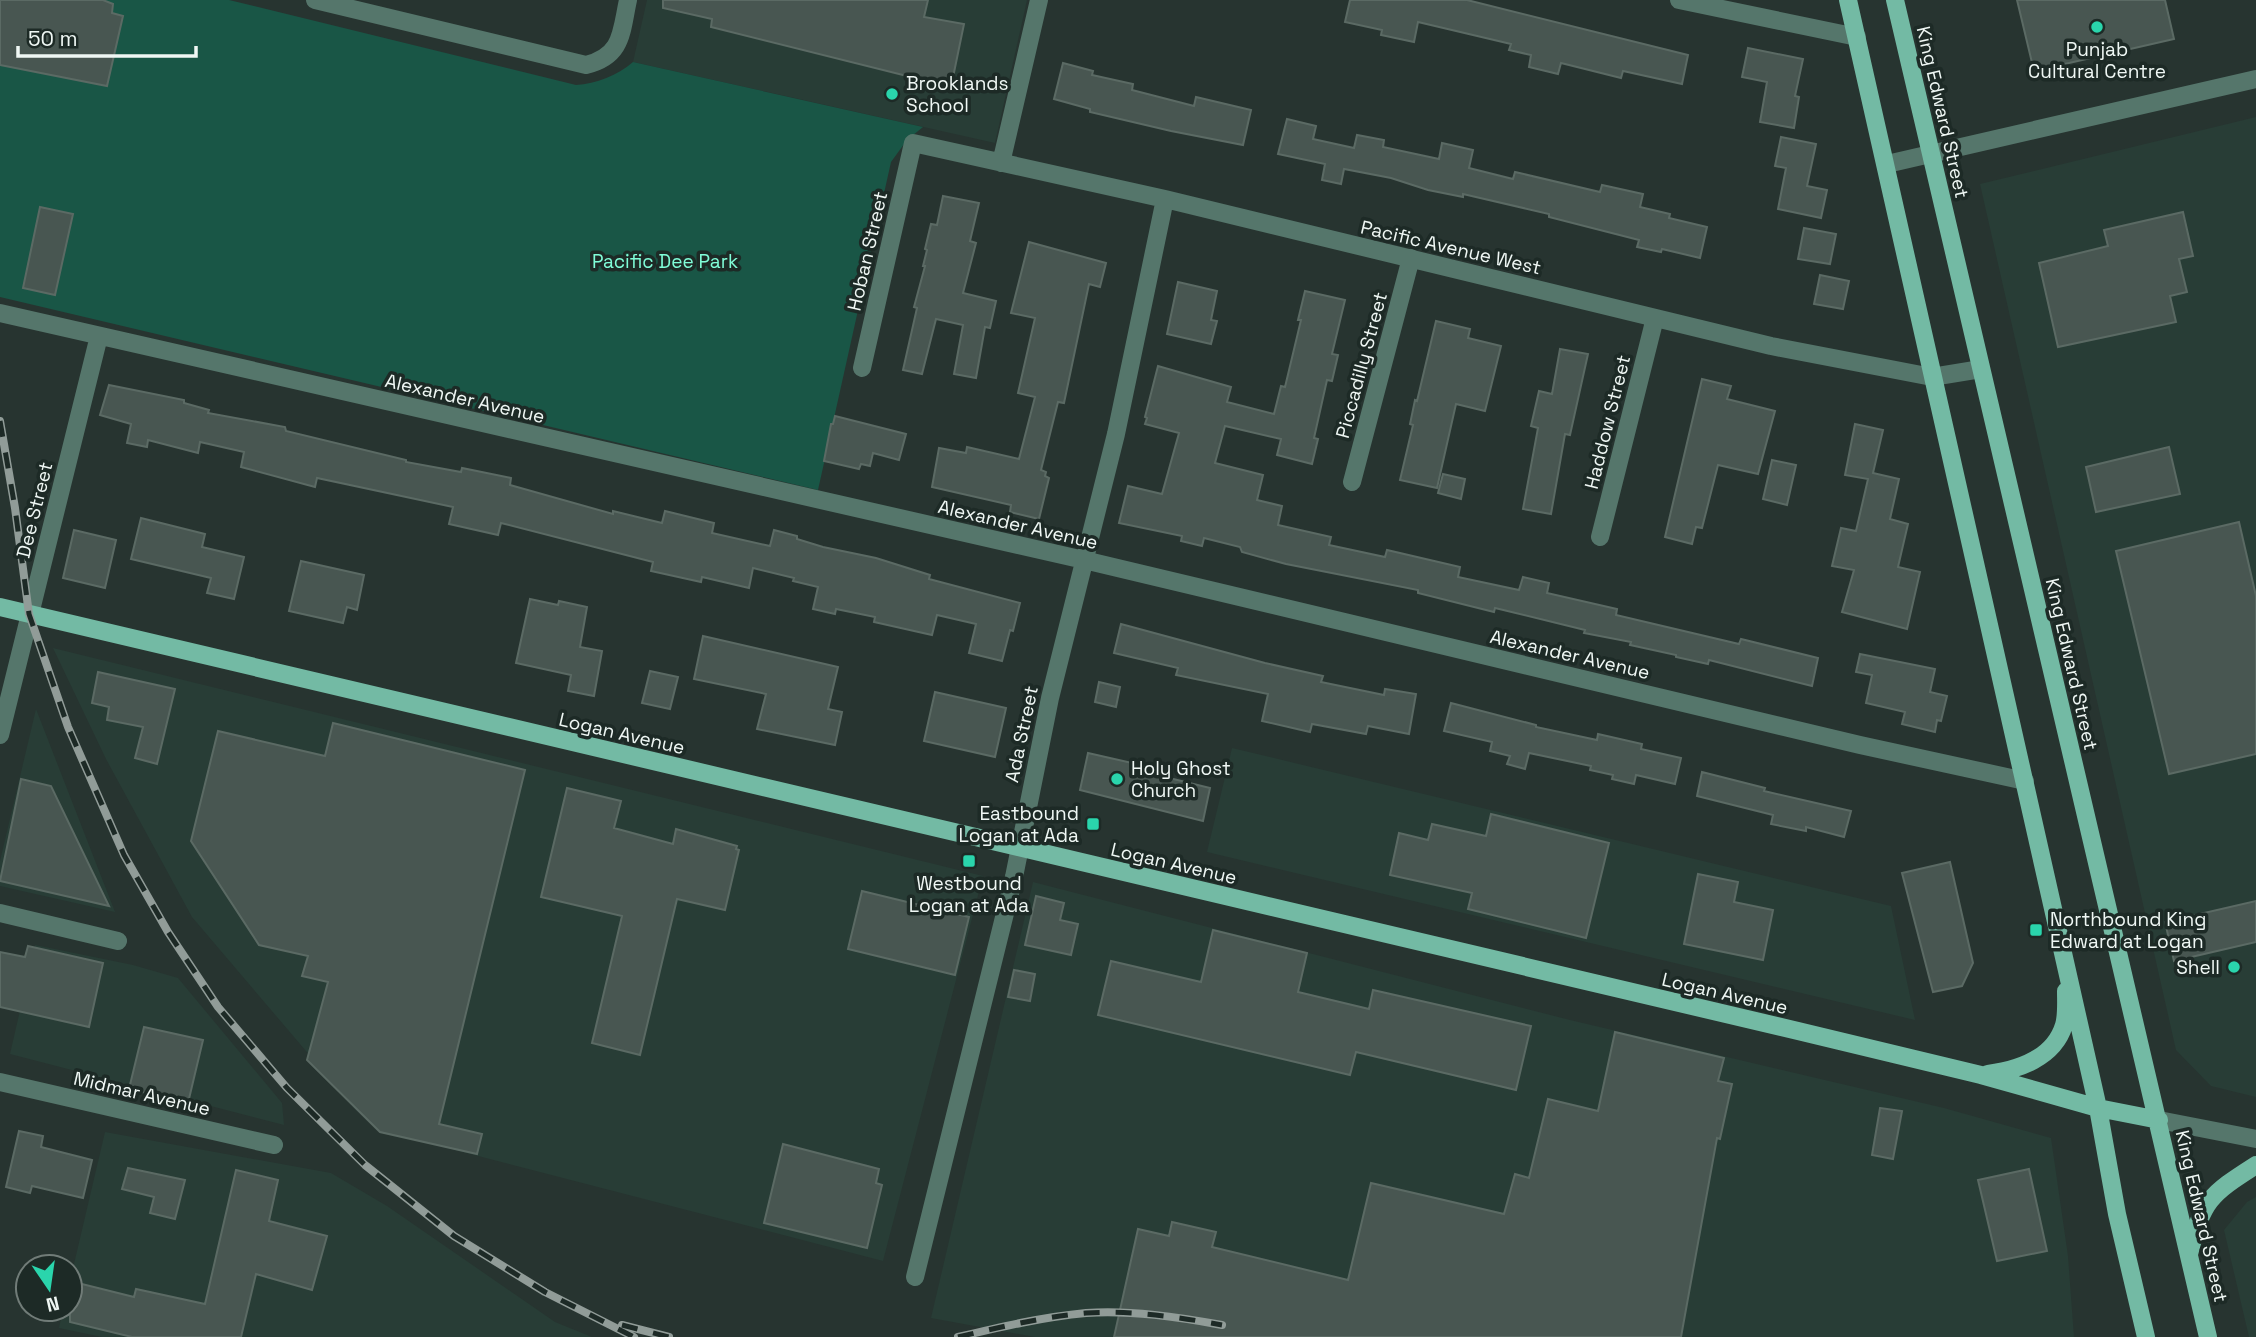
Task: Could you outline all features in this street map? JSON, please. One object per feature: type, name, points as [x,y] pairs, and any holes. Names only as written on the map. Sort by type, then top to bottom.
[{"type":"main road","points":[[1848,0],[2098,1108],[2117,1214],[2146,1337]]},
{"type":"main road","name":"King Edward Street","points":[[1895,0],[2208,1337]]},
{"type":"main road","name":"Logan Avenue","points":[[0,607],[1981,1075],[2098,1108],[2159,1120]]},
{"type":"main road","points":[[1981,1075],[2014,1071],[2032,1062],[2050,1048],[2064,1025],[2067,970]]},
{"type":"main road","points":[[2188,1258],[2198,1218],[2207,1201],[2230,1181],[2256,1165]]},
{"type":"street","points":[[315,0],[586,65],[610,55],[618,45],[628,0]]},
{"type":"street","points":[[1002,163],[1039,0]]},
{"type":"street","points":[[1679,0],[1857,37]]},
{"type":"street","points":[[1887,164],[2256,79]]},
{"type":"street","name":"Pacific Avenue West","points":[[913,143],[1165,199],[1770,346],[1932,377],[1981,369]]},
{"type":"street","name":"Hoban Street","points":[[862,368],[913,143]]},
{"type":"street","name":"Ada Street","points":[[915,1277],[1019,849],[1050,698],[1116,434],[1165,199]]},
{"type":"street","name":"Piccadilly Street","points":[[1352,482],[1411,258]]},
{"type":"street","name":"Alexander Avenue","points":[[0,313],[1084,560],[2025,781]]},
{"type":"street","name":"Haddow Street","points":[[1600,537],[1655,318]]},
{"type":"street","name":"Dee Street","points":[[0,735],[99,336]]},
{"type":"street","points":[[0,913],[118,941]]},
{"type":"street","name":"Midmar Avenue","points":[[0,1082],[274,1145]]},
{"type":"street","name":"Logan Avenue","points":[[2159,1120],[2256,1139]]},
{"type":"shaded area","name":"Brooklands School","points":[[647,0],[1027,0],[995,143],[633,62]]},
{"type":"shaded area","points":[[2256,117],[2256,1097],[2211,1086],[2176,1050],[1980,184]]},
{"type":"shaded area","points":[[53,648],[983,876],[883,1261],[390,1133],[357,1111],[192,917],[106,759]]},
{"type":"shaded area","points":[[36,709],[115,912],[0,886],[0,861]]},
{"type":"shaded area","points":[[1232,748],[1891,906],[1915,1020],[1207,852]]},
{"type":"shaded area","points":[[1033,882],[1570,1020],[1944,1108],[2051,1138],[2068,1256],[2074,1337],[1035,1337],[931,1318]]},
{"type":"shaded area","points":[[35,945],[133,965],[178,978],[282,1103],[284,1125],[10,1054]]},
{"type":"shaded area","points":[[105,1132],[331,1173],[387,1206],[555,1322],[592,1337],[102,1337],[59,1328],[60,1323],[84,1323],[84,1253],[77,1253]]},
{"type":"shaded area","points":[[2256,1197],[2256,1337],[2249,1337],[2224,1230],[2247,1202]]},
{"type":"green space","name":"Pacific Dee Park","points":[[0,0],[229,0],[576,85],[606,78],[633,62],[923,127],[907,140],[891,162],[818,490],[0,297]]},
{"type":"building","points":[[0,0],[103,0],[113,4],[112,13],[123,16],[107,86],[0,65]]},
{"type":"building","name":"Brooklands School","points":[[663,0],[928,0],[924,17],[964,24],[951,87],[711,27],[712,19],[663,8]]},
{"type":"building","points":[[1350,0],[1467,0],[1688,55],[1682,84],[1623,71],[1621,78],[1561,63],[1558,74],[1529,67],[1531,55],[1509,50],[1511,44],[1418,22],[1414,42],[1381,35],[1382,30],[1345,22]]},
{"type":"building","name":"Punjab Cultural Centre","points":[[2017,0],[2165,0],[2174,39],[2034,71]]},
{"type":"building","points":[[1748,48],[1803,59],[1795,96],[1799,97],[1794,128],[1760,122],[1767,82],[1742,77]]},
{"type":"building","points":[[1063,63],[1093,71],[1092,75],[1133,84],[1132,90],[1194,106],[1196,97],[1251,110],[1243,145],[1090,112],[1090,109],[1054,99]]},
{"type":"building","points":[[1287,119],[1316,126],[1313,139],[1354,148],[1357,135],[1384,140],[1383,147],[1439,159],[1442,143],[1473,150],[1469,168],[1513,179],[1515,172],[1600,192],[1602,185],[1643,194],[1640,207],[1670,214],[1669,218],[1707,227],[1700,258],[1662,249],[1661,252],[1637,247],[1639,240],[1549,217],[1549,214],[1463,194],[1463,197],[1428,190],[1391,178],[1344,169],[1341,184],[1322,180],[1325,164],[1278,154]]},
{"type":"building","points":[[1781,137],[1816,144],[1807,186],[1827,190],[1821,218],[1778,209],[1786,168],[1775,166]]},
{"type":"building","points":[[943,196],[979,203],[970,241],[976,243],[963,293],[996,301],[990,328],[985,327],[976,378],[954,374],[963,325],[936,319],[922,374],[903,370],[917,308],[914,307],[925,266],[925,249],[931,224],[937,225]]},
{"type":"building","points":[[40,207],[73,214],[55,295],[23,288]]},
{"type":"building","points":[[2183,212],[2193,256],[2179,259],[2187,292],[2170,296],[2176,322],[2058,347],[2039,263],[2108,246],[2104,230]]},
{"type":"building","points":[[1804,228],[1836,234],[1830,264],[1798,259]]},
{"type":"building","points":[[1029,242],[1106,263],[1100,287],[1089,284],[1064,403],[1058,402],[1041,470],[1046,472],[1045,476],[1049,478],[1039,519],[1010,512],[1011,505],[932,487],[939,448],[966,453],[967,447],[1019,459],[1035,397],[1018,393],[1035,318],[1011,313]]},
{"type":"building","points":[[1820,275],[1849,281],[1843,309],[1814,304]]},
{"type":"building","points":[[1178,282],[1217,291],[1211,320],[1217,321],[1211,344],[1167,334]]},
{"type":"building","points":[[1305,291],[1345,300],[1332,354],[1338,355],[1332,381],[1327,380],[1314,438],[1318,439],[1312,464],[1277,455],[1281,439],[1225,426],[1215,463],[1263,475],[1257,500],[1282,506],[1278,525],[1331,537],[1329,545],[1385,557],[1387,550],[1460,567],[1458,577],[1519,590],[1523,577],[1549,583],[1547,593],[1617,609],[1616,615],[1739,644],[1741,639],[1818,658],[1812,686],[1709,660],[1708,664],[1676,657],[1630,645],[1631,642],[1584,633],[1585,630],[1495,608],[1494,612],[1418,593],[1418,590],[1286,564],[1242,552],[1240,547],[1204,538],[1202,546],[1181,541],[1182,536],[1119,523],[1128,486],[1162,494],[1179,433],[1145,424],[1158,366],[1231,387],[1227,402],[1274,414],[1281,386],[1285,387]]},
{"type":"building","points":[[1436,321],[1470,329],[1468,338],[1501,346],[1485,411],[1456,404],[1437,488],[1400,480],[1413,425],[1410,424],[1415,400],[1417,401]]},
{"type":"building","points":[[1560,349],[1588,354],[1570,435],[1565,434],[1551,514],[1523,509],[1538,428],[1531,426],[1539,391],[1552,394]]},
{"type":"building","points":[[1702,379],[1731,386],[1727,399],[1775,411],[1758,474],[1718,465],[1702,528],[1696,527],[1692,544],[1665,537]]},
{"type":"building","points":[[109,385],[184,400],[184,403],[209,410],[208,413],[285,427],[286,431],[406,462],[461,472],[462,468],[511,478],[510,485],[613,514],[613,511],[662,523],[665,511],[714,523],[712,533],[770,546],[774,530],[797,536],[797,539],[823,547],[876,558],[930,575],[929,579],[1020,603],[1013,631],[1010,630],[1002,661],[969,653],[976,624],[937,615],[932,635],[874,622],[875,617],[836,609],[835,614],[813,609],[818,587],[793,581],[794,578],[753,568],[749,588],[702,577],[701,582],[651,571],[653,562],[501,523],[498,535],[449,524],[453,507],[317,478],[315,487],[241,467],[244,452],[200,442],[198,453],[148,440],[147,447],[127,443],[131,424],[100,415]]},
{"type":"building","points":[[835,416],[906,434],[899,460],[873,453],[870,466],[861,464],[859,469],[824,461]]},
{"type":"building","points":[[1855,424],[1883,430],[1873,473],[1899,479],[1890,519],[1908,524],[1898,567],[1920,572],[1907,629],[1842,612],[1854,570],[1832,566],[1841,528],[1856,531],[1868,479],[1845,475]]},
{"type":"building","points":[[2169,447],[2180,494],[2096,512],[2086,467]]},
{"type":"building","points":[[1772,460],[1796,465],[1787,505],[1763,499]]},
{"type":"building","points":[[1443,474],[1465,479],[1461,499],[1438,493]]},
{"type":"building","points":[[141,518],[205,534],[202,547],[244,557],[234,599],[207,593],[211,578],[131,559]]},
{"type":"building","points":[[2239,522],[2256,596],[2256,754],[2169,774],[2116,551]]},
{"type":"building","points":[[74,530],[116,540],[105,588],[63,578]]},
{"type":"building","points":[[301,561],[364,575],[357,610],[347,607],[343,623],[289,611]]},
{"type":"building","points":[[530,599],[587,607],[580,647],[602,651],[594,696],[568,691],[571,675],[516,663]]},
{"type":"building","points":[[1121,624],[1323,676],[1321,682],[1384,695],[1385,689],[1416,694],[1409,734],[1368,726],[1366,734],[1312,724],[1310,732],[1262,721],[1268,694],[1176,675],[1178,668],[1114,653]]},
{"type":"building","points":[[703,636],[838,667],[828,709],[842,712],[835,745],[757,729],[766,694],[694,679]]},
{"type":"building","points":[[1860,654],[1935,669],[1930,692],[1947,696],[1941,721],[1937,720],[1935,732],[1902,724],[1905,712],[1866,703],[1872,675],[1856,672]]},
{"type":"building","points":[[650,671],[678,677],[670,709],[642,703]]},
{"type":"building","points":[[98,672],[175,689],[157,764],[135,758],[143,727],[107,720],[109,707],[92,703]]},
{"type":"building","points":[[1099,682],[1120,687],[1116,707],[1095,702]]},
{"type":"building","points":[[935,692],[1006,708],[995,757],[924,741]]},
{"type":"building","points":[[1451,703],[1536,727],[1597,740],[1598,734],[1642,744],[1641,749],[1681,758],[1675,784],[1636,775],[1634,784],[1612,779],[1613,775],[1590,770],[1591,766],[1529,753],[1525,769],[1507,764],[1510,756],[1490,751],[1492,742],[1444,731]]},
{"type":"building","points":[[333,723],[525,770],[439,1124],[482,1134],[477,1154],[380,1132],[307,1060],[328,982],[302,976],[308,956],[259,945],[191,841],[218,731],[325,756]]},
{"type":"building","points":[[1088,753],[1154,768],[1153,774],[1210,788],[1203,821],[1080,790]]},
{"type":"building","points":[[1702,772],[1765,788],[1764,791],[1851,811],[1844,837],[1806,827],[1806,831],[1771,824],[1773,815],[1697,796]]},
{"type":"building","points":[[21,779],[51,786],[109,906],[0,881]]},
{"type":"building","points":[[567,788],[621,801],[614,828],[673,844],[676,829],[737,846],[736,849],[739,850],[725,910],[677,899],[640,1055],[592,1043],[622,916],[541,897]]},
{"type":"building","points":[[1491,814],[1609,843],[1586,938],[1468,909],[1472,893],[1390,875],[1399,833],[1428,840],[1432,824],[1486,836]]},
{"type":"building","points":[[1950,862],[1973,963],[1962,986],[1933,992],[1902,873]]},
{"type":"building","points":[[1698,874],[1738,882],[1734,902],[1773,910],[1763,960],[1684,944]]},
{"type":"building","points":[[862,891],[969,917],[955,975],[848,949]]},
{"type":"building","points":[[1036,896],[1064,903],[1060,920],[1078,924],[1071,955],[1025,945]]},
{"type":"building","points":[[2256,901],[2256,942],[2174,961],[2165,922]]},
{"type":"building","points":[[1213,930],[1307,953],[1298,992],[1369,1009],[1373,990],[1531,1026],[1516,1090],[1356,1052],[1350,1075],[1098,1015],[1111,961],[1201,982]]},
{"type":"building","points":[[28,946],[103,963],[89,1027],[0,1007],[0,952],[25,957]]},
{"type":"building","points":[[1014,970],[1035,974],[1030,1001],[1008,997]]},
{"type":"building","points":[[144,1027],[203,1040],[188,1103],[129,1089]]},
{"type":"building","points":[[1615,1032],[1724,1058],[1718,1081],[1732,1084],[1720,1139],[1717,1138],[1681,1337],[1114,1337],[1138,1229],[1169,1236],[1172,1222],[1216,1232],[1212,1247],[1348,1280],[1371,1183],[1504,1214],[1515,1174],[1529,1178],[1548,1099],[1598,1111]]},
{"type":"building","points":[[1880,1108],[1902,1111],[1893,1159],[1872,1155]]},
{"type":"building","points":[[19,1131],[43,1136],[41,1147],[92,1160],[83,1198],[32,1186],[30,1193],[6,1187]]},
{"type":"building","points":[[783,1144],[879,1169],[876,1183],[882,1185],[867,1248],[764,1223]]},
{"type":"building","points":[[128,1168],[185,1180],[175,1219],[150,1213],[154,1197],[122,1189]]},
{"type":"building","points":[[2029,1169],[2047,1251],[1997,1261],[1978,1180]]},
{"type":"building","points":[[236,1170],[278,1180],[269,1221],[327,1236],[312,1290],[256,1274],[241,1337],[132,1337],[74,1323],[84,1323],[84,1284],[134,1297],[136,1289],[205,1304]]},
{"type":"railway","points":[[0,421],[29,614],[68,727],[124,855],[168,932],[218,1007],[287,1088],[365,1165],[454,1236],[545,1292],[634,1337]]},
{"type":"railway","points":[[958,1337],[1086,1313],[1120,1312],[1222,1325]]},
{"type":"railway","points":[[622,1325],[669,1337]]},
{"type":"place","name":"Punjab Cultural Centre","points":[[2097,27]]},
{"type":"place","name":"Brooklands School","points":[[892,94]]},
{"type":"place","name":"Holy Ghost Church","points":[[1117,779]]},
{"type":"place","name":"Eastbound Logan at Ada","points":[[1093,824]]},
{"type":"place","name":"Westbound Logan at Ada","points":[[969,861]]},
{"type":"place","name":"Northbound King Edward at Logan","points":[[2036,930]]},
{"type":"place","name":"Shell","points":[[2234,967]]}]
